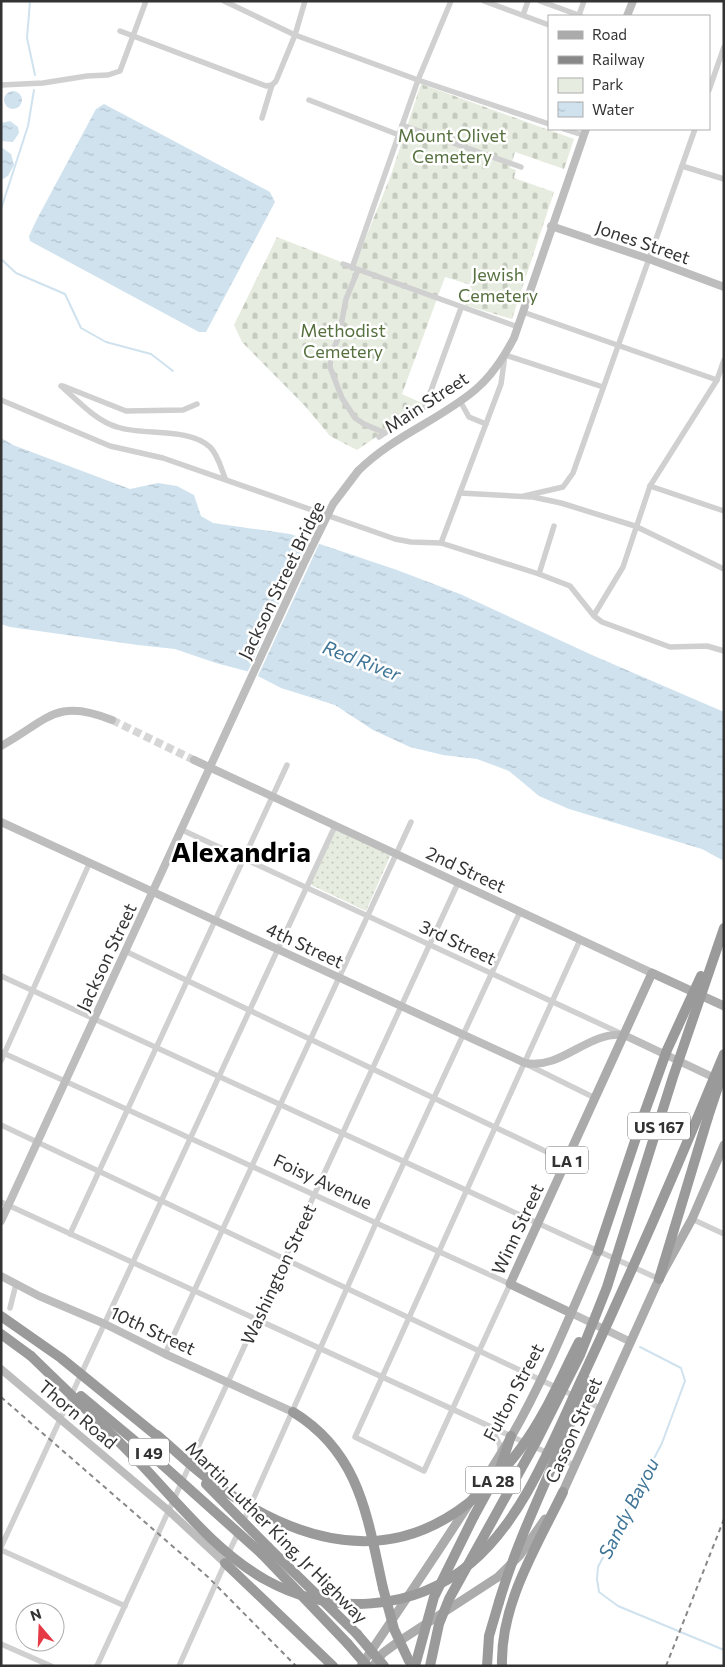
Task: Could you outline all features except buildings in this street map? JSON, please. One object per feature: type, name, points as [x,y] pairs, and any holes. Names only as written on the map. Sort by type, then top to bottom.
[{"type":"highway","points":[[598,1251],[644,1114],[668,1050],[724,928]]},
{"type":"highway","name":"US 167","points":[[430,1666],[439,1624],[448,1599],[567,1383],[580,1355],[607,1287],[673,1077],[724,928]]},
{"type":"highway","name":"US 167","points":[[487,1666],[489,1636],[506,1577],[568,1434],[613,1312],[724,1054]]},
{"type":"highway","points":[[659,1279],[724,1068]]},
{"type":"highway","name":"LA 28","points":[[31,1356],[138,1461],[194,1521],[249,1569],[280,1587],[313,1598],[340,1604],[379,1604],[406,1598],[448,1579],[472,1563],[495,1539],[534,1478],[613,1312]]},
{"type":"highway","name":"Martin Luther King, Jr Highway","points":[[1,1316],[61,1358],[157,1435],[265,1550],[368,1666]]},
{"type":"highway","name":"LA 28","points":[[157,1435],[213,1483],[252,1508],[289,1527],[324,1537],[360,1542],[413,1533],[447,1519],[460,1510],[486,1487],[516,1454],[541,1415],[592,1322]]},
{"type":"highway","name":"Martin Luther King, Jr Highway","points":[[1,1334],[31,1356],[265,1550],[357,1634],[384,1666]]},
{"type":"highway","points":[[293,1412],[321,1432],[346,1462],[357,1485],[367,1516],[394,1629],[412,1664]]},
{"type":"highway","points":[[412,1664],[434,1596],[474,1516],[503,1464],[511,1436]]},
{"type":"highway","points":[[502,1666],[503,1632],[516,1593],[563,1492]]},
{"type":"highway","points":[[225,1563],[332,1666]]},
{"type":"main road","points":[[627,15],[633,1]]},
{"type":"main road","name":"Main Street","points":[[358,471],[383,448],[460,400],[489,377],[505,355],[518,327],[584,132]]},
{"type":"main road","name":"Jones Street","points":[[551,226],[649,258],[724,287]]},
{"type":"main road","name":"Jackson Street Bridge","points":[[238,706],[324,519],[341,491],[358,471]]},
{"type":"main road","name":"Jackson Street","points":[[1,1221],[5,1204],[37,1142],[238,706]]},
{"type":"main road","points":[[1,746],[48,716],[64,711],[82,710],[112,720]]},
{"type":"main road","name":"2nd Street","points":[[194,760],[724,1006]]},
{"type":"main road","name":"4th Street","points":[[1,822],[524,1063]]},
{"type":"main road","name":"Winn Street","points":[[510,1284],[652,973]]},
{"type":"main road","points":[[524,1063],[544,1064],[603,1036],[612,1034],[624,1035]]},
{"type":"main road","name":"3rd Street","points":[[624,1035],[724,1082]]},
{"type":"main road","name":"Casson Street","points":[[373,1666],[384,1653],[398,1642],[498,1577],[520,1555],[563,1492],[659,1279],[692,1219],[724,1145]]},
{"type":"main road","name":"Fulton Street","points":[[361,1666],[457,1523],[511,1436],[540,1380],[598,1251]]},
{"type":"main road","name":"10th Street","points":[[1,1276],[293,1412]]},
{"type":"main road","name":"Foisy Avenue","points":[[510,1284],[631,1342]]},
{"type":"main road","name":"Thorn Road","points":[[1,1369],[61,1418],[225,1563]]},
{"type":"street","points":[[1,85],[43,83],[87,76],[108,76],[120,70],[146,1]]},
{"type":"street","points":[[224,1],[295,34],[418,80],[548,124]]},
{"type":"street","points":[[262,118],[272,85],[276,82],[295,34],[305,1]]},
{"type":"street","points":[[385,433],[364,424],[356,418],[342,398],[330,367],[331,355],[338,336],[355,269],[402,125],[418,80],[451,1]]},
{"type":"street","points":[[484,1],[548,25]]},
{"type":"street","points":[[523,15],[528,1]]},
{"type":"street","points":[[540,1],[577,15]]},
{"type":"street","points":[[580,15],[584,1]]},
{"type":"street","points":[[120,31],[266,86],[272,85]]},
{"type":"street","points":[[710,88],[721,64],[724,47]]},
{"type":"street","points":[[308,100],[399,135]]},
{"type":"street","points":[[402,125],[521,167]]},
{"type":"street","points":[[571,130],[584,132]]},
{"type":"street","points":[[524,496],[557,489],[567,484],[695,130]]},
{"type":"street","points":[[682,166],[724,179]]},
{"type":"street","points":[[343,264],[518,327]]},
{"type":"street","points":[[379,437],[425,407],[461,308]]},
{"type":"street","points":[[523,312],[717,380]]},
{"type":"street","points":[[441,543],[501,384],[505,355],[603,387]]},
{"type":"street","points":[[594,615],[623,567],[635,526],[650,486],[717,380],[724,360]]},
{"type":"street","points":[[197,404],[183,410],[126,411],[61,386],[110,425],[126,430],[163,432],[192,439],[209,446],[215,454],[225,478]]},
{"type":"street","points":[[1,400],[110,446],[163,458],[225,478],[395,538],[411,542],[441,543],[539,574],[570,586],[602,622],[670,647],[707,646],[724,651]]},
{"type":"street","points":[[460,400],[469,417],[486,424]]},
{"type":"street","points":[[650,486],[724,511]]},
{"type":"street","points":[[460,493],[524,496],[561,503],[635,526],[724,569]]},
{"type":"street","points":[[539,574],[554,526]]},
{"type":"street","points":[[70,1234],[287,765]]},
{"type":"street","points":[[165,1354],[221,1229],[411,822]]},
{"type":"street","points":[[125,1606],[1,1549],[335,826]]},
{"type":"street","name":"3rd Street","points":[[180,829],[624,1035]]},
{"type":"street","points":[[1,1061],[90,862]]},
{"type":"street","name":"Washington Street","points":[[97,1666],[458,883]]},
{"type":"street","points":[[179,1666],[376,1223],[520,912]]},
{"type":"street","points":[[382,1377],[580,940]]},
{"type":"street","points":[[125,951],[566,1161]]},
{"type":"street","points":[[1,976],[659,1279]]},
{"type":"street","name":"Foisy Avenue","points":[[3,1053],[510,1284]]},
{"type":"street","name":"4th Street","points":[[524,1063],[595,1098]]},
{"type":"street","points":[[1,1125],[600,1408]]},
{"type":"street","points":[[5,1204],[574,1466]]},
{"type":"street","points":[[692,1219],[724,1234]]},
{"type":"street","points":[[10,1308],[16,1284]]},
{"type":"street","name":"Winn Street","points":[[382,1377],[355,1437],[424,1471],[510,1284]]},
{"type":"street","points":[[489,1427],[498,1440],[500,1453]]},
{"type":"street","points":[[1,1644],[51,1666]]},
{"type":"green space","name":"Methodist Cemetery","points":[[421,84],[574,139],[564,169],[515,152],[510,168],[516,170],[514,178],[554,192],[512,319],[465,305],[471,285],[445,277],[402,394],[424,404],[357,450],[330,436],[305,406],[242,342],[234,325],[277,237],[354,267],[391,175]]},
{"type":"green space","points":[[335,827],[391,854],[366,911],[309,884]]},
{"type":"water","points":[[13,91],[21,96],[22,100],[17,108],[13,109],[5,104],[4,100],[9,92]]},
{"type":"water","points":[[104,104],[270,192],[275,202],[206,332],[199,332],[30,241],[29,236],[37,219],[96,109]]},
{"type":"water","points":[[10,121],[18,127],[19,133],[13,142],[1,141],[1,123]]},
{"type":"water","points":[[1,147],[11,154],[14,165],[8,176],[1,180]]},
{"type":"water","name":"Red River","points":[[1,438],[13,445],[130,489],[158,483],[177,486],[194,495],[201,516],[213,523],[290,534],[397,570],[460,594],[592,655],[724,712],[724,861],[702,849],[569,809],[539,796],[509,771],[477,759],[443,755],[410,747],[373,730],[335,705],[281,688],[250,672],[175,649],[10,627],[1,624]]},
{"type":"pier","points":[[309,538],[320,542],[257,678],[247,673]]},
{"type":"waterway","points":[[30,1],[27,38],[35,75]]},
{"type":"waterway","points":[[1,209],[28,126],[34,90]]},
{"type":"waterway","points":[[1,259],[16,273],[65,294],[81,328],[106,342],[151,354],[173,371]]},
{"type":"waterway","name":"Sandy Bayou","points":[[640,1347],[681,1368],[685,1381],[662,1443],[598,1567],[599,1592],[618,1606],[724,1650]]},
{"type":"tunnel","points":[[112,720],[194,760]]},
{"type":"railway","points":[[1,1397],[208,1577],[296,1666]]},
{"type":"railway","points":[[666,1666],[724,1519]]},
{"type":"district","name":"Alexandria","points":[[241,851]]},
{"type":"park label","name":"Mount Olivet Cemetery","points":[[452,145]]},
{"type":"park label","name":"Jewish Cemetery","points":[[498,284]]}]
